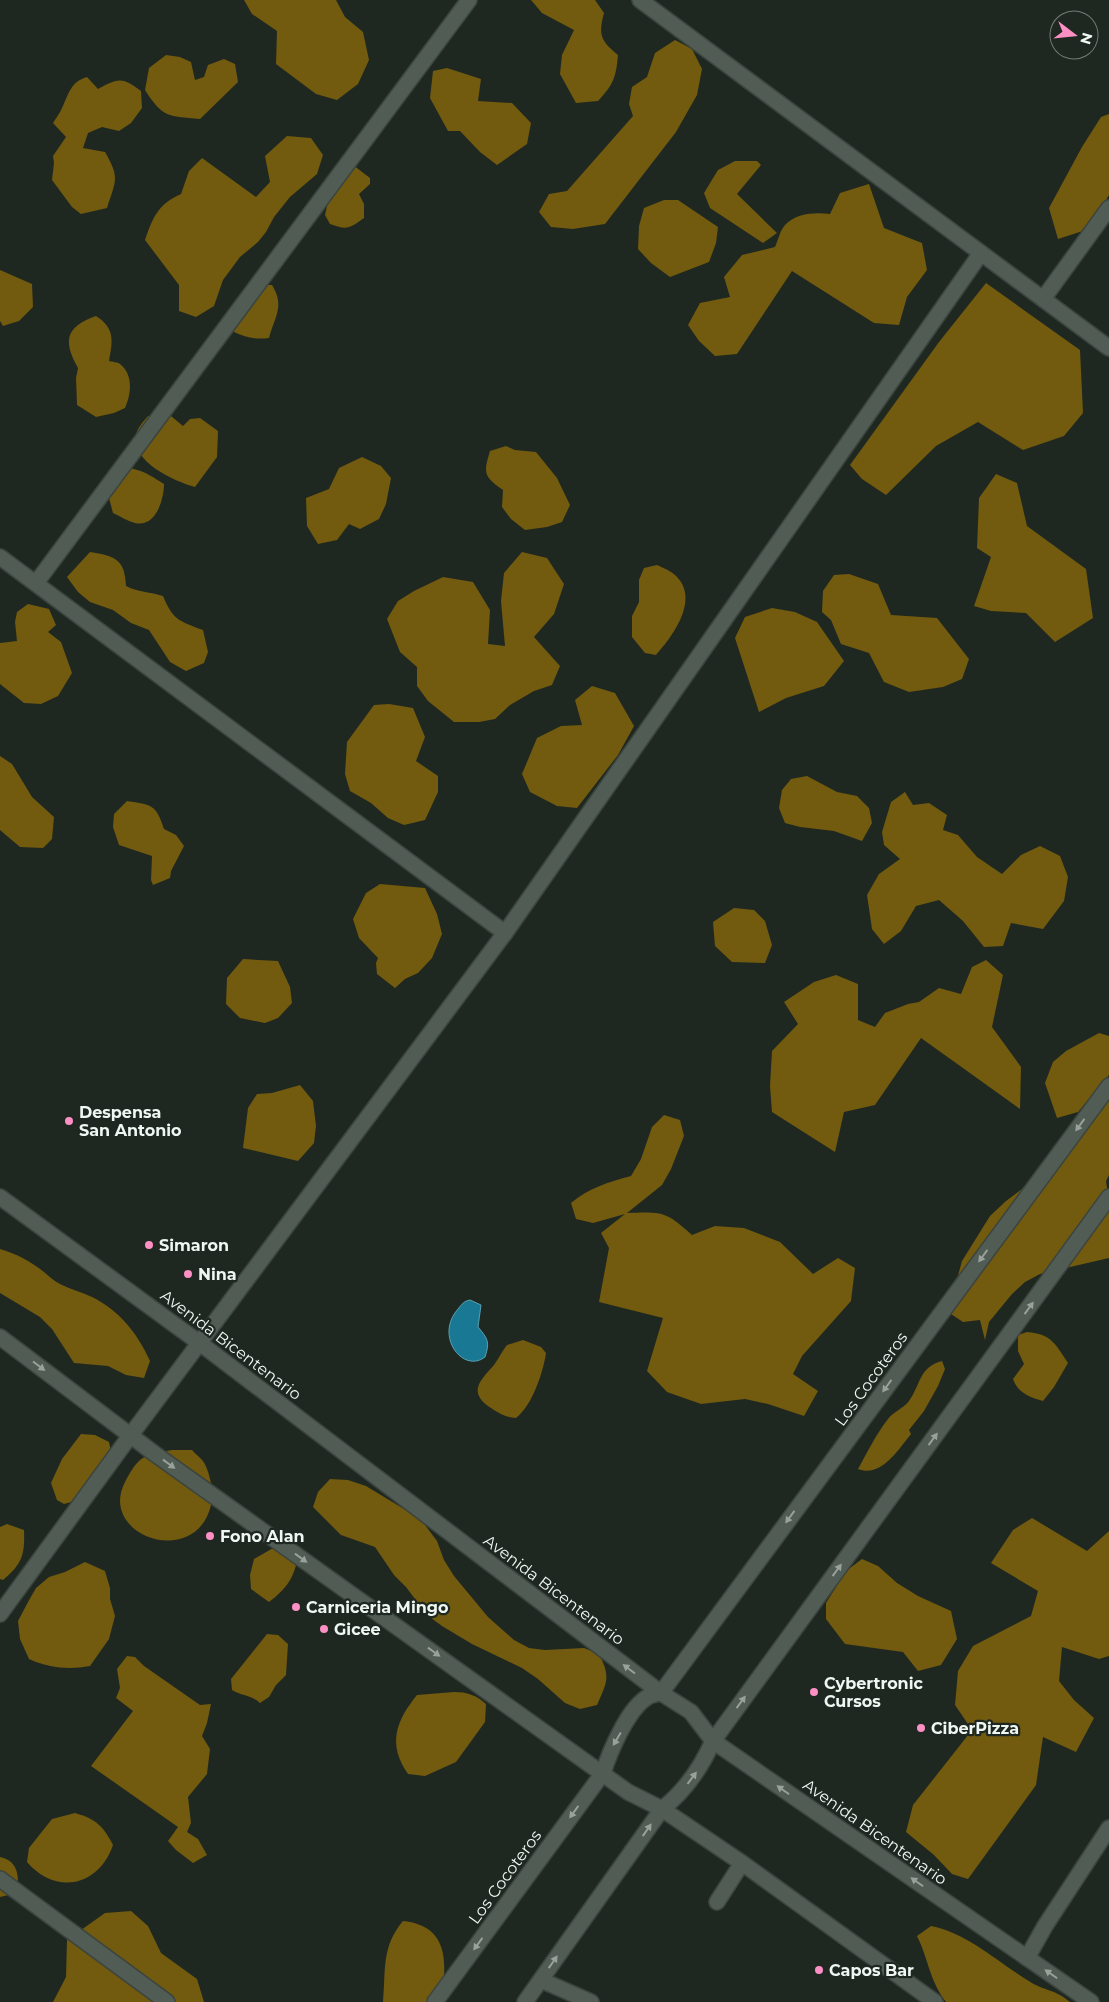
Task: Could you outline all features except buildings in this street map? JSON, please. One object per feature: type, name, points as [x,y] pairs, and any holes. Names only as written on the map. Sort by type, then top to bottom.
[{"type":"street","points":[[36,583],[469,0]]},
{"type":"street","points":[[640,0],[1109,348]]},
{"type":"street","points":[[1043,299],[1109,208]]},
{"type":"street","points":[[0,1614],[130,1436],[505,933],[980,253]]},
{"type":"street","points":[[0,557],[505,933]]},
{"type":"street","name":"Los Cocoteros","points":[[661,1692],[1109,1086]]},
{"type":"street","name":"Avenida Bicentenario","points":[[0,1197],[200,1344],[661,1692],[691,1712],[713,1741],[1091,2002]]},
{"type":"street","points":[[525,2002],[662,1809],[678,1796],[704,1762],[713,1741],[1109,1198]]},
{"type":"street","points":[[0,1337],[130,1436],[628,1792],[662,1809],[742,1863],[935,2002]]},
{"type":"street","points":[[603,1773],[611,1748],[635,1709],[647,1697],[661,1692]]},
{"type":"street","name":"Los Cocoteros","points":[[435,2002],[603,1773]]},
{"type":"street","points":[[1027,1958],[1045,1926],[1109,1828]]},
{"type":"street","points":[[717,1902],[742,1863]]},
{"type":"street","points":[[0,1879],[167,2002]]},
{"type":"street","points":[[541,1980],[591,2002]]},
{"type":"shaded area","points":[[244,0],[336,0],[345,17],[363,32],[369,60],[358,84],[337,100],[316,94],[276,64],[277,31],[252,14]]},
{"type":"shaded area","points":[[531,0],[595,0],[604,13],[601,27],[602,37],[618,55],[613,80],[608,90],[598,101],[576,103],[560,74],[562,55],[574,30],[542,13]]},
{"type":"shaded area","points":[[675,40],[692,49],[702,69],[697,95],[676,132],[605,224],[573,229],[551,227],[539,212],[549,194],[567,191],[633,116],[629,104],[632,87],[647,77],[655,53]]},
{"type":"shaded area","points":[[166,55],[180,57],[191,62],[195,80],[204,77],[208,65],[224,59],[235,64],[238,82],[200,119],[167,114],[157,106],[145,90],[149,68]]},
{"type":"shaded area","points":[[447,68],[481,79],[478,101],[512,103],[531,123],[527,144],[497,165],[480,152],[460,131],[448,131],[430,98],[433,71]]},
{"type":"shaded area","points":[[87,77],[98,89],[116,81],[129,83],[141,91],[142,108],[131,123],[119,131],[102,127],[88,133],[83,148],[105,152],[113,168],[115,179],[107,208],[81,214],[72,207],[52,180],[53,156],[66,137],[53,123],[73,85]]},
{"type":"shaded area","points":[[1109,114],[1109,195],[1089,229],[1058,239],[1049,208],[1082,147],[1101,117]]},
{"type":"shaded area","points":[[287,136],[311,138],[323,155],[317,174],[290,197],[258,242],[240,257],[223,280],[214,306],[196,317],[179,311],[179,285],[145,240],[157,212],[167,202],[181,194],[189,171],[202,158],[256,197],[270,182],[265,156]]},
{"type":"shaded area","points":[[735,161],[757,161],[761,165],[737,194],[777,233],[763,243],[710,208],[704,193],[718,170]]},
{"type":"shaded area","points":[[341,164],[353,165],[370,178],[370,184],[359,194],[364,204],[364,218],[348,227],[330,224],[325,215],[328,202],[323,189],[333,171]]},
{"type":"shaded area","points":[[869,184],[884,228],[922,243],[927,270],[907,297],[899,325],[874,323],[792,271],[737,354],[715,356],[699,341],[688,325],[700,303],[730,297],[724,277],[742,255],[775,247],[782,230],[789,221],[806,214],[830,214],[840,193]]},
{"type":"shaded area","points":[[664,200],[678,200],[718,227],[716,243],[709,262],[670,277],[651,263],[638,249],[639,226],[644,208]]},
{"type":"shaded area","points":[[0,270],[32,284],[33,307],[19,321],[3,326],[0,321]]},
{"type":"shaded area","points":[[986,283],[1080,350],[1083,413],[1064,436],[1023,450],[978,422],[936,446],[886,495],[862,479],[850,465],[939,342]]},
{"type":"shaded area","points":[[263,285],[272,285],[278,299],[278,311],[269,338],[250,338],[232,331]]},
{"type":"shaded area","points":[[96,316],[110,330],[112,341],[109,361],[119,363],[128,374],[130,391],[125,408],[114,413],[96,417],[77,405],[76,378],[78,368],[69,343],[73,330],[78,325]]},
{"type":"shaded area","points":[[148,416],[171,416],[183,426],[190,419],[200,418],[218,431],[217,457],[195,487],[176,480],[156,469],[140,454],[136,445],[136,435],[139,427]]},
{"type":"shaded area","points":[[506,446],[515,450],[536,452],[557,478],[570,505],[562,522],[547,527],[525,530],[511,519],[502,507],[503,490],[489,478],[486,465],[490,451]]},
{"type":"shaded area","points":[[362,457],[381,466],[391,478],[386,504],[379,519],[360,529],[349,524],[337,540],[318,544],[307,526],[306,498],[329,489],[339,468]]},
{"type":"shaded area","points":[[118,467],[142,472],[164,484],[157,511],[148,521],[135,523],[113,513],[105,483]]},
{"type":"shaded area","points":[[996,474],[1017,483],[1027,526],[1086,569],[1093,618],[1055,642],[1026,613],[991,611],[974,606],[991,557],[977,548],[979,498]]},
{"type":"shaded area","points":[[90,552],[106,555],[117,560],[121,564],[126,586],[135,590],[163,596],[170,610],[178,619],[203,630],[208,652],[204,663],[186,671],[170,662],[149,630],[131,623],[113,610],[90,602],[78,592],[67,577]]},
{"type":"shaded area","points":[[522,552],[547,558],[564,584],[554,614],[534,637],[560,666],[552,685],[534,691],[510,705],[495,719],[479,722],[454,722],[428,701],[417,686],[417,667],[400,652],[387,619],[398,601],[443,577],[473,582],[490,610],[488,644],[505,646],[501,601],[504,573]]},
{"type":"shaded area","points":[[657,565],[671,572],[680,581],[685,591],[685,602],[683,614],[678,625],[656,655],[645,653],[632,637],[632,616],[639,602],[639,580],[644,568]]},
{"type":"shaded area","points":[[849,574],[878,584],[891,615],[937,618],[969,659],[962,679],[943,687],[909,692],[884,682],[869,653],[841,644],[831,620],[822,612],[823,591],[834,575]]},
{"type":"shaded area","points":[[28,604],[49,609],[56,625],[48,632],[61,642],[72,673],[58,696],[41,704],[24,703],[0,684],[0,643],[17,641],[15,622],[17,612]]},
{"type":"shaded area","points":[[772,608],[795,612],[817,622],[844,661],[824,686],[786,698],[759,712],[735,638],[745,617]]},
{"type":"shaded area","points":[[592,686],[615,693],[634,726],[618,755],[577,808],[557,806],[530,792],[522,774],[537,738],[561,726],[582,725],[575,700]]},
{"type":"shaded area","points":[[389,704],[413,708],[425,737],[416,761],[438,776],[438,792],[425,820],[404,825],[388,818],[371,803],[350,791],[345,774],[347,742],[374,705]]},
{"type":"shaded area","points":[[0,756],[12,764],[32,797],[54,817],[52,839],[43,848],[20,847],[0,830]]},
{"type":"shaded area","points":[[807,776],[837,792],[857,796],[869,808],[872,823],[862,841],[834,831],[800,827],[785,823],[779,808],[782,790],[791,779]]},
{"type":"shaded area","points":[[905,792],[913,805],[929,803],[947,815],[943,830],[958,835],[977,857],[1002,874],[1021,855],[1040,846],[1060,856],[1068,877],[1064,901],[1043,929],[1011,923],[1003,946],[984,947],[963,921],[939,900],[916,906],[901,931],[884,944],[872,929],[867,895],[879,874],[900,859],[884,845],[882,832],[891,802]]},
{"type":"shaded area","points":[[127,801],[152,807],[164,829],[176,835],[184,846],[171,871],[170,878],[153,885],[151,880],[152,856],[119,845],[113,827],[114,814]]},
{"type":"shaded area","points":[[380,884],[425,888],[437,914],[442,934],[432,958],[418,973],[405,979],[395,988],[377,974],[376,963],[378,958],[359,938],[353,919],[366,893]]},
{"type":"shaded area","points":[[734,908],[754,910],[765,921],[772,945],[765,963],[732,962],[715,946],[713,922]]},
{"type":"shaded area","points":[[243,959],[278,961],[290,987],[292,1003],[278,1018],[265,1023],[240,1018],[226,1004],[227,978]]},
{"type":"shaded area","points":[[986,960],[1003,975],[992,1027],[1021,1067],[1020,1109],[921,1038],[875,1105],[844,1112],[835,1152],[772,1112],[770,1086],[772,1051],[798,1024],[784,1002],[814,982],[836,975],[858,984],[858,1020],[875,1027],[885,1013],[919,1002],[939,988],[961,994],[972,967]]},
{"type":"shaded area","points":[[1099,1033],[1109,1036],[1109,1075],[1078,1112],[1057,1118],[1045,1083],[1053,1062],[1066,1051]]},
{"type":"shaded area","points":[[300,1085],[313,1101],[316,1126],[314,1143],[298,1161],[243,1148],[248,1108],[257,1094],[272,1093]]},
{"type":"shaded area","points":[[1109,1097],[1109,1175],[1106,1181],[1109,1201],[1109,1258],[1040,1274],[1025,1282],[1012,1294],[989,1322],[985,1340],[980,1320],[963,1322],[948,1312],[962,1261],[990,1216],[1034,1180]]},
{"type":"shaded area","points":[[664,1115],[680,1120],[684,1136],[671,1169],[662,1185],[627,1213],[656,1213],[669,1217],[692,1235],[715,1226],[744,1228],[780,1242],[813,1274],[838,1258],[855,1268],[851,1301],[802,1356],[793,1374],[818,1391],[804,1416],[768,1404],[745,1399],[701,1404],[667,1392],[647,1371],[663,1318],[599,1302],[609,1248],[601,1233],[625,1214],[593,1223],[576,1219],[571,1203],[599,1186],[631,1176],[641,1159],[652,1127]]},
{"type":"shaded area","points":[[0,1249],[28,1261],[60,1284],[102,1302],[119,1316],[140,1341],[150,1361],[144,1378],[126,1375],[108,1366],[74,1363],[52,1329],[40,1317],[0,1293]]},
{"type":"shaded area","points":[[1027,1332],[1042,1335],[1052,1341],[1068,1363],[1043,1401],[1025,1394],[1018,1388],[1013,1379],[1024,1364],[1018,1351],[1018,1335]]},
{"type":"shaded area","points":[[523,1340],[541,1347],[546,1353],[532,1397],[522,1413],[516,1418],[503,1415],[491,1408],[479,1397],[478,1386],[507,1345]]},
{"type":"shaded area","points":[[942,1361],[945,1369],[938,1386],[924,1411],[909,1430],[911,1434],[895,1454],[881,1466],[874,1470],[858,1469],[890,1416],[909,1401],[921,1377],[929,1367]]},
{"type":"shaded area","points":[[81,1434],[95,1435],[109,1442],[115,1471],[96,1495],[64,1504],[57,1500],[51,1483],[62,1459]]},
{"type":"shaded area","points":[[172,1450],[192,1450],[202,1460],[209,1476],[212,1494],[211,1505],[202,1525],[187,1536],[170,1541],[152,1538],[136,1530],[125,1518],[120,1501],[125,1482],[139,1461],[148,1455]]},
{"type":"shaded area","points":[[330,1479],[348,1480],[366,1486],[409,1512],[425,1525],[437,1541],[444,1560],[454,1576],[488,1617],[514,1640],[529,1648],[545,1650],[584,1648],[599,1654],[605,1668],[606,1680],[597,1705],[580,1709],[565,1703],[538,1679],[522,1668],[472,1644],[427,1615],[406,1587],[394,1575],[375,1547],[341,1535],[313,1507],[318,1492]]},
{"type":"shaded area","points":[[1032,1518],[1087,1551],[1109,1531],[1109,1656],[1099,1659],[1062,1647],[1059,1681],[1074,1700],[1094,1718],[1076,1752],[1043,1737],[1036,1785],[968,1879],[952,1874],[934,1855],[906,1832],[913,1805],[972,1730],[955,1705],[958,1671],[973,1646],[1031,1616],[1038,1591],[991,1563],[1013,1530]]},
{"type":"shaded area","points":[[7,1524],[24,1530],[24,1546],[18,1564],[3,1580],[0,1579],[0,1527]]},
{"type":"shaded area","points":[[287,1540],[299,1548],[294,1572],[287,1585],[269,1602],[251,1589],[250,1575],[254,1559]]},
{"type":"shaded area","points":[[862,1559],[878,1566],[897,1583],[918,1596],[951,1611],[957,1639],[941,1665],[918,1671],[903,1652],[845,1644],[826,1619],[826,1603],[846,1571]]},
{"type":"shaded area","points":[[85,1562],[105,1571],[115,1616],[109,1639],[90,1666],[59,1667],[29,1659],[20,1639],[18,1621],[36,1588],[49,1577],[65,1572]]},
{"type":"shaded area","points":[[267,1634],[278,1635],[288,1644],[286,1675],[276,1685],[269,1697],[260,1703],[253,1698],[232,1690],[231,1679]]},
{"type":"shaded area","points":[[127,1656],[135,1657],[144,1666],[200,1705],[211,1704],[202,1736],[210,1749],[207,1774],[188,1797],[191,1823],[187,1832],[198,1839],[207,1855],[193,1863],[168,1841],[178,1827],[91,1766],[133,1711],[116,1698],[120,1688],[117,1669]]},
{"type":"shaded area","points":[[454,1692],[479,1698],[486,1704],[485,1722],[456,1762],[425,1776],[408,1774],[401,1763],[396,1743],[399,1724],[404,1714],[417,1695]]},
{"type":"shaded area","points":[[75,1813],[94,1821],[106,1833],[113,1845],[106,1859],[98,1870],[76,1882],[63,1882],[38,1873],[27,1862],[29,1848],[52,1819]]},
{"type":"shaded area","points":[[0,1857],[11,1862],[14,1866],[18,1881],[17,1893],[0,1897]]},
{"type":"shaded area","points":[[131,1911],[148,1926],[161,1953],[197,1979],[204,2002],[53,2002],[66,1977],[67,1940],[105,1913]]},
{"type":"shaded area","points":[[403,1921],[419,1924],[430,1931],[437,1939],[444,1961],[442,2002],[383,2002],[388,1950],[391,1940]]},
{"type":"shaded area","points":[[931,1926],[958,1935],[971,1942],[1032,1983],[1060,1995],[1070,2002],[946,2002],[936,1986],[917,1936]]},
{"type":"water","points":[[470,1300],[481,1305],[478,1327],[488,1344],[485,1357],[477,1361],[468,1360],[460,1356],[454,1350],[450,1341],[449,1330],[451,1320],[462,1304]]},
{"type":"place","name":"Despensa San Antonio","points":[[69,1121]]},
{"type":"place","name":"Simaron","points":[[149,1245]]},
{"type":"place","name":"Nina","points":[[188,1274]]},
{"type":"place","name":"Fono Alan","points":[[210,1536]]},
{"type":"place","name":"Carniceria Mingo","points":[[296,1607]]},
{"type":"place","name":"Gicee","points":[[324,1629]]},
{"type":"place","name":"Cybertronic Cursos","points":[[814,1692]]},
{"type":"place","name":"CiberPizza","points":[[921,1728]]},
{"type":"place","name":"Capos Bar","points":[[819,1970]]}]
